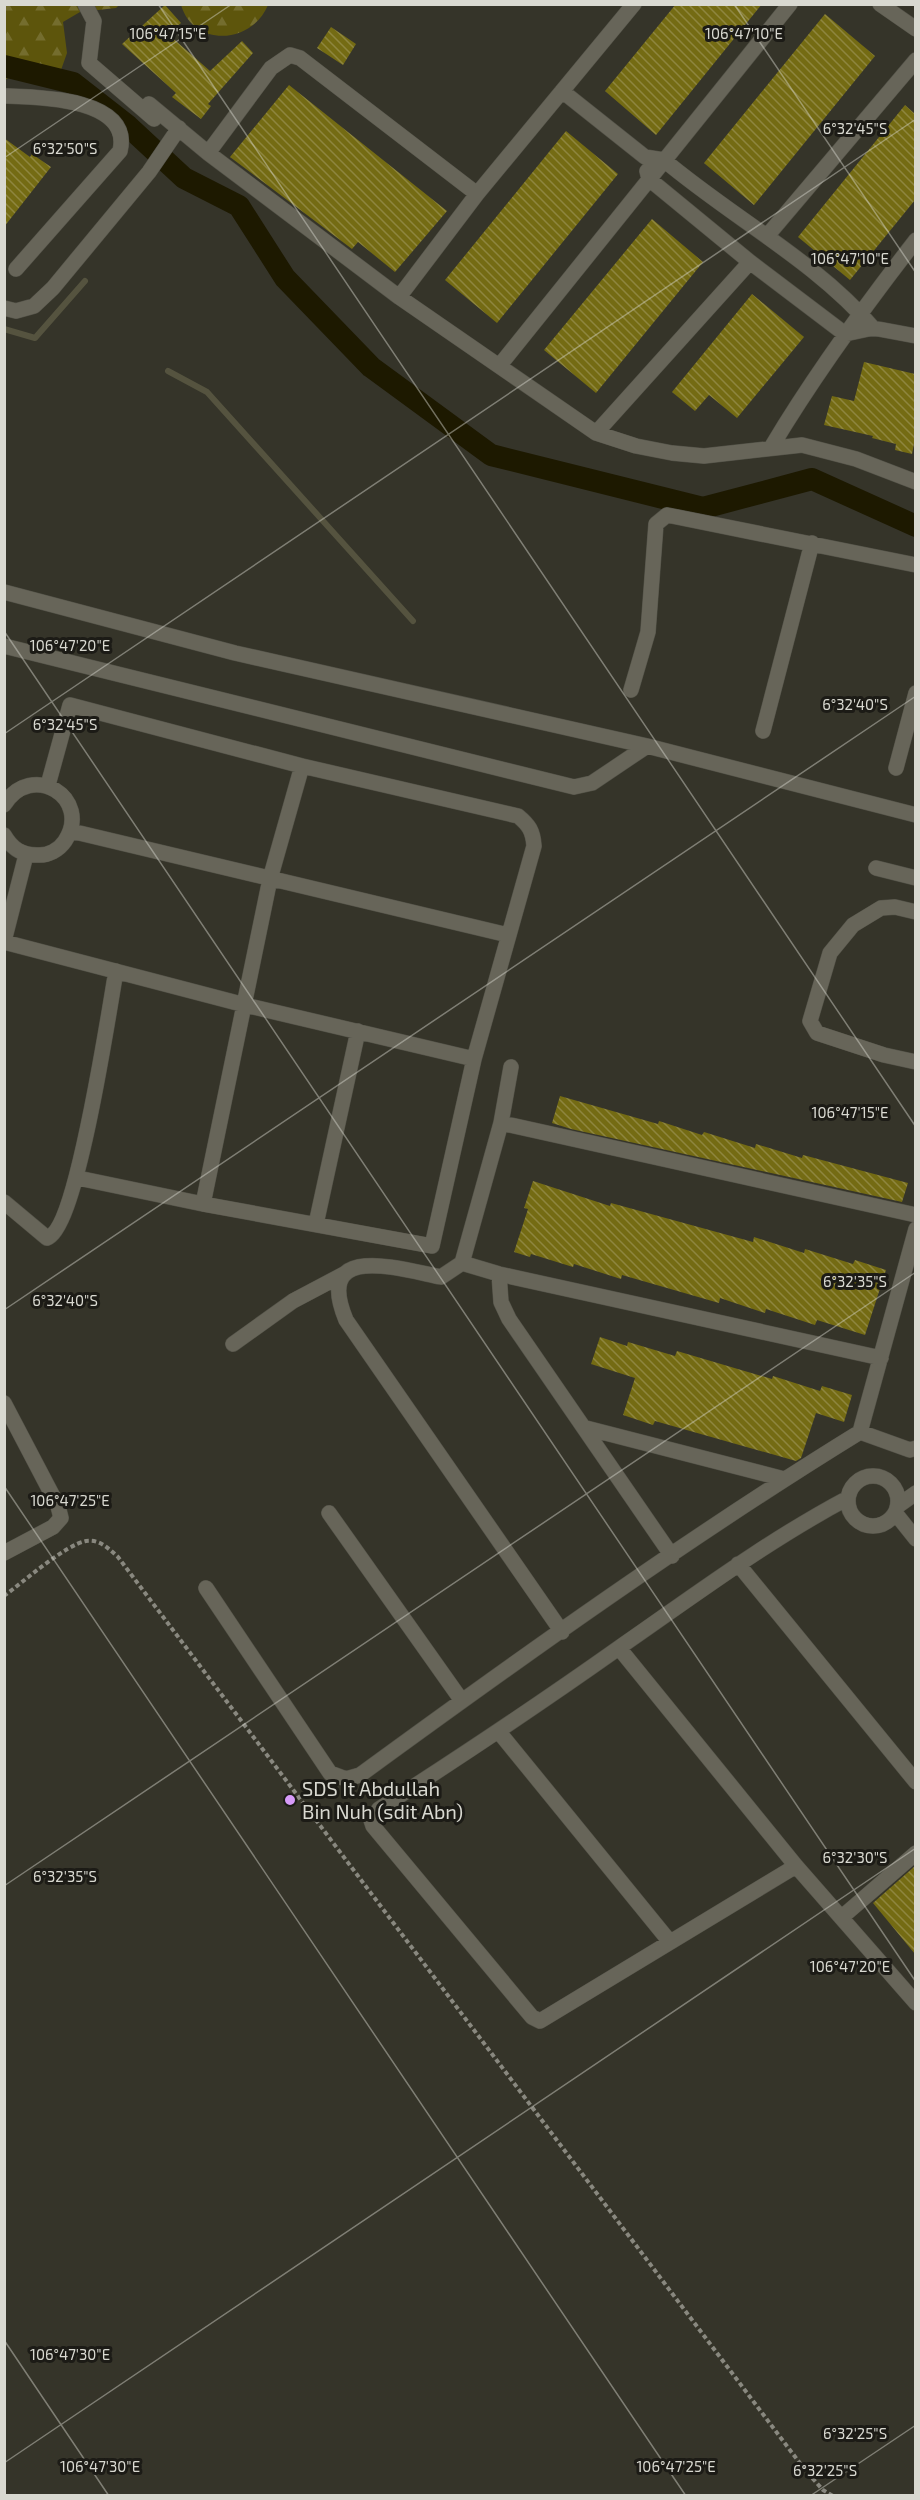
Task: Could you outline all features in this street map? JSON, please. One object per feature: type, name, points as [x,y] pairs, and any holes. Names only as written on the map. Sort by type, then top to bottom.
[{"type":"street","points":[[85,4],[94,21],[89,63],[176,134],[207,153],[399,297],[500,364],[596,433],[636,446],[704,456],[772,446],[802,445],[828,450],[915,482]]},
{"type":"street","points":[[399,297],[477,194],[634,4]]},
{"type":"street","points":[[500,364],[790,4]]},
{"type":"street","points":[[880,4],[915,29]]},
{"type":"street","points":[[207,153],[271,68],[290,55],[300,58],[477,194]]},
{"type":"street","points":[[767,236],[915,60]]},
{"type":"street","points":[[562,91],[645,157],[664,160],[767,236],[860,312],[873,328]]},
{"type":"street","points":[[4,96],[66,100],[105,114],[114,121],[123,141],[120,151],[16,268]]},
{"type":"street","points":[[149,104],[176,134]]},
{"type":"street","points":[[4,308],[16,311],[34,306],[53,288],[149,172],[176,134]]},
{"type":"street","points":[[645,157],[649,179],[750,262],[845,334],[873,328],[915,336]]},
{"type":"street","points":[[772,446],[791,411],[860,312],[915,240]]},
{"type":"street","points":[[596,433],[750,262]]},
{"type":"street","points":[[631,690],[648,632],[656,524],[660,518],[667,515],[915,565]]},
{"type":"street","points":[[763,731],[812,543]]},
{"type":"street","points":[[4,592],[235,653],[647,746],[915,815]]},
{"type":"street","points":[[4,646],[574,787],[592,783],[647,746]]},
{"type":"street","points":[[896,768],[915,693]]},
{"type":"street","points":[[48,785],[70,705],[302,766],[518,816],[528,824],[533,834],[534,846],[474,1059],[432,1246],[203,1204],[78,1178]]},
{"type":"street","points":[[203,1204],[270,879],[302,766]]},
{"type":"street","points":[[4,805],[11,794],[29,785],[48,785],[64,797],[72,813],[71,831],[61,847],[45,856],[26,855],[10,845],[4,835]]},
{"type":"street","points":[[71,831],[508,935]]},
{"type":"street","points":[[26,855],[4,942],[245,1005],[474,1059]]},
{"type":"street","points":[[876,868],[915,878]]},
{"type":"street","points":[[915,912],[894,907],[881,908],[866,915],[846,933],[830,953],[823,970],[810,1021],[817,1033],[884,1055],[915,1062]]},
{"type":"street","points":[[4,1202],[47,1238],[57,1232],[78,1178],[117,971]]},
{"type":"street","points":[[316,1224],[358,1031]]},
{"type":"street","points":[[233,1344],[293,1301],[362,1265],[377,1264],[441,1277],[462,1263],[501,1123],[511,1067]]},
{"type":"street","points":[[501,1123],[915,1215]]},
{"type":"street","points":[[206,1588],[330,1773],[346,1779],[360,1776],[561,1632],[784,1479],[860,1432],[915,1229]]},
{"type":"street","points":[[462,1263],[499,1274],[881,1358]]},
{"type":"street","points":[[344,1274],[338,1287],[339,1301],[346,1320],[561,1632]]},
{"type":"street","points":[[499,1274],[501,1302],[509,1319],[672,1556]]},
{"type":"street","points":[[4,1403],[58,1506],[61,1518],[53,1527],[4,1553]]},
{"type":"street","points":[[586,1428],[784,1479]]},
{"type":"street","points":[[860,1432],[910,1450],[915,1448]]},
{"type":"street","points":[[796,1866],[540,2020],[532,2017],[373,1826],[371,1820],[379,1809],[499,1732],[738,1564],[794,1527],[848,1498],[858,1481],[877,1476],[894,1486],[897,1509],[915,1539]]},
{"type":"street","points":[[848,1498],[853,1517],[861,1524],[880,1526],[915,1493]]},
{"type":"street","points":[[329,1513],[462,1701]]},
{"type":"street","points":[[738,1564],[915,1782]]},
{"type":"street","points":[[619,1648],[796,1866],[915,2003]]},
{"type":"street","points":[[499,1732],[670,1942]]},
{"type":"street","points":[[842,1917],[915,1853]]},
{"type":"path","points":[[4,1596],[55,1557],[86,1541],[103,1543],[118,1557],[798,2460],[823,2490],[833,2496]]},
{"type":"green space","points":[[181,4],[268,5],[260,18],[249,28],[223,36],[198,29],[188,19]]},
{"type":"green space","points":[[4,5],[119,5],[116,8],[80,12],[63,22],[67,53],[61,70],[43,72],[26,66],[5,80]]},
{"type":"building","points":[[676,4],[762,4],[656,135],[605,91]]},
{"type":"building","points":[[165,5],[181,23],[168,34],[210,71],[242,41],[253,53],[208,104],[211,106],[201,119],[172,97],[176,93],[122,44]]},
{"type":"building","points":[[825,14],[875,56],[754,205],[704,163]]},
{"type":"building","points":[[331,27],[356,44],[343,65],[317,48]]},
{"type":"building","points":[[289,85],[447,211],[395,272],[358,242],[352,249],[230,157]]},
{"type":"building","points":[[905,105],[915,114],[915,200],[850,280],[798,237]]},
{"type":"building","points":[[566,131],[618,174],[497,323],[445,280]]},
{"type":"building","points":[[4,138],[30,157],[32,154],[51,167],[4,227]]},
{"type":"building","points":[[652,219],[703,262],[596,393],[544,350]]},
{"type":"building","points":[[752,294],[804,337],[737,418],[709,395],[695,411],[672,392]]},
{"type":"building","points":[[864,362],[915,374],[915,439],[912,454],[895,450],[896,444],[872,438],[873,436],[824,425],[832,396],[854,401]]},
{"type":"building","points":[[560,1096],[658,1124],[659,1121],[702,1135],[704,1132],[755,1148],[756,1144],[802,1158],[803,1155],[908,1183],[902,1202],[571,1129],[552,1123]]},
{"type":"building","points":[[533,1181],[610,1206],[611,1203],[753,1242],[754,1237],[804,1253],[805,1249],[853,1264],[855,1260],[886,1270],[865,1335],[817,1320],[815,1325],[766,1309],[765,1313],[720,1298],[719,1303],[622,1275],[621,1279],[574,1264],[573,1267],[531,1254],[530,1257],[514,1252],[528,1209],[524,1208]]},
{"type":"building","points":[[600,1337],[627,1346],[628,1342],[675,1356],[677,1351],[772,1379],[773,1376],[820,1391],[822,1386],[852,1395],[844,1422],[816,1413],[801,1458],[796,1461],[655,1421],[653,1425],[623,1415],[635,1378],[591,1364]]},
{"type":"building","points":[[915,1866],[915,1954],[873,1903]]},
{"type":"waterway","points":[[4,66],[73,83],[128,126],[184,178],[239,206],[285,278],[371,367],[491,455],[703,508],[812,479],[916,526]]},
{"type":"waterway","points":[[4,329],[35,338],[85,281]]},
{"type":"waterway","points":[[168,371],[207,392],[413,621]]},
{"type":"place","name":"SDS It Abdullah Bin Nuh (sdit Abn)","points":[[290,1800]]}]
